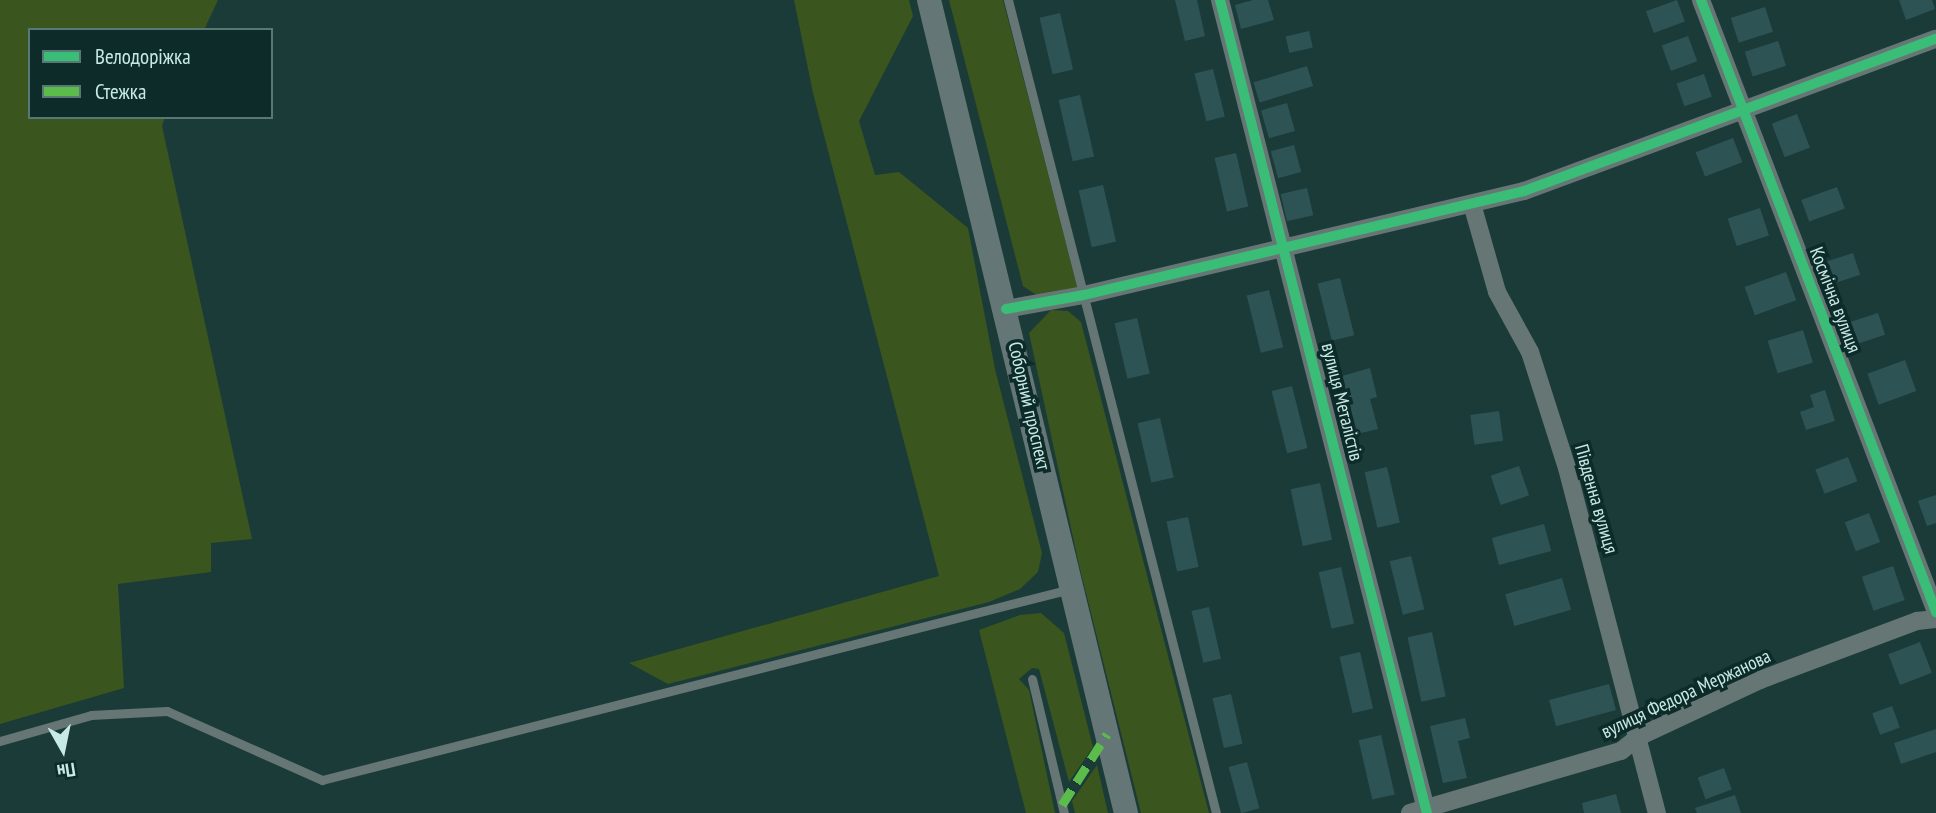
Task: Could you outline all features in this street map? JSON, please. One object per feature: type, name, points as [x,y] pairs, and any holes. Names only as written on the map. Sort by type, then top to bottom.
[{"type":"main road","name":"Соборний проспект","points":[[929,0],[1126,813]]},
{"type":"street","name":"вулиця Металістів","points":[[1220,0],[1284,245],[1421,812]]},
{"type":"street","name":"Космічна вулиця","points":[[1701,0],[1936,612]]},
{"type":"street","points":[[1006,309],[1084,296],[1284,245],[1524,191],[1745,113],[1936,39]]},
{"type":"street","name":"Південна вулиця","points":[[1472,204],[1497,292],[1530,352],[1567,468],[1657,813]]},
{"type":"street","name":"вулиця Федора Мержанова","points":[[1421,812],[1621,751],[1638,737],[1760,680],[1917,621],[1936,619]]},
{"type":"lane","points":[[1008,0],[1216,813]]},
{"type":"lane","points":[[0,741],[91,716],[167,711],[322,780],[1071,589]]},
{"type":"lane","points":[[1032,679],[1064,813]]},
{"type":"green space","points":[[0,0],[218,0],[205,28],[28,28],[28,119],[164,119],[162,126],[252,539],[211,543],[211,572],[118,584],[124,688],[0,724]]},
{"type":"green space","points":[[794,0],[909,0],[913,16],[859,121],[875,175],[899,172],[968,228],[995,369],[1042,553],[1038,572],[1020,589],[989,602],[668,684],[629,663],[939,576],[813,93]]},
{"type":"green space","points":[[949,0],[1003,0],[1078,289],[1038,296],[1023,286]]},
{"type":"green space","points":[[1051,310],[1068,311],[1081,322],[1209,813],[1141,813],[1079,565],[1029,333]]},
{"type":"green space","points":[[1041,613],[1064,633],[1093,747],[1069,782],[1039,669],[1032,668],[1019,679],[1029,690],[1055,813],[1026,813],[979,630],[1020,615]]},
{"type":"green space","points":[[1097,765],[1108,813],[1075,813],[1072,801]]},
{"type":"building","points":[[1175,0],[1197,0],[1205,36],[1185,41]]},
{"type":"building","points":[[1253,0],[1268,0],[1274,20],[1241,29],[1235,5]]},
{"type":"building","points":[[1677,0],[1685,22],[1654,33],[1646,11]]},
{"type":"building","points":[[1899,0],[1932,0],[1935,9],[1906,20]]},
{"type":"building","points":[[1765,7],[1773,32],[1739,43],[1731,18]]},
{"type":"building","points":[[1060,13],[1073,70],[1053,74],[1040,18]]},
{"type":"building","points":[[1309,31],[1313,48],[1289,53],[1286,36]]},
{"type":"building","points":[[1688,36],[1697,61],[1671,71],[1662,46]]},
{"type":"building","points":[[1778,41],[1786,66],[1753,77],[1745,52]]},
{"type":"building","points":[[1307,66],[1313,86],[1260,102],[1253,82]]},
{"type":"building","points":[[1213,69],[1225,117],[1206,121],[1195,74]]},
{"type":"building","points":[[1704,74],[1712,97],[1684,106],[1677,83]]},
{"type":"building","points":[[1080,95],[1094,156],[1073,161],[1059,100]]},
{"type":"building","points":[[1287,103],[1295,131],[1269,138],[1261,110]]},
{"type":"building","points":[[1797,114],[1810,148],[1785,157],[1772,124]]},
{"type":"building","points":[[1733,138],[1742,162],[1705,177],[1696,152]]},
{"type":"building","points":[[1294,145],[1301,172],[1278,178],[1271,151]]},
{"type":"building","points":[[1236,153],[1248,207],[1227,212],[1215,158]]},
{"type":"building","points":[[1103,185],[1116,242],[1092,247],[1079,191]]},
{"type":"building","points":[[1837,187],[1845,209],[1809,222],[1801,200]]},
{"type":"building","points":[[1307,188],[1313,215],[1287,221],[1281,194]]},
{"type":"building","points":[[1760,208],[1769,236],[1737,246],[1728,219]]},
{"type":"building","points":[[1853,253],[1860,275],[1834,283],[1827,261]]},
{"type":"building","points":[[1786,272],[1796,300],[1755,315],[1745,287]]},
{"type":"building","points":[[1340,278],[1354,335],[1332,341],[1318,284]]},
{"type":"building","points":[[1269,290],[1283,347],[1261,353],[1247,296]]},
{"type":"building","points":[[1878,313],[1885,335],[1856,344],[1849,323]]},
{"type":"building","points":[[1137,318],[1150,374],[1127,379],[1115,323]]},
{"type":"building","points":[[1803,330],[1813,363],[1778,373],[1768,341]]},
{"type":"building","points":[[1905,360],[1916,391],[1879,405],[1867,374]]},
{"type":"building","points":[[1370,368],[1377,397],[1370,399],[1378,429],[1357,434],[1342,376]]},
{"type":"building","points":[[1292,386],[1307,448],[1287,453],[1272,391]]},
{"type":"building","points":[[1825,390],[1835,421],[1806,430],[1800,412],[1814,407],[1810,395]]},
{"type":"building","points":[[1499,411],[1503,441],[1474,445],[1470,415]]},
{"type":"building","points":[[1160,418],[1174,477],[1151,483],[1138,423]]},
{"type":"building","points":[[1848,457],[1857,481],[1825,494],[1815,470]]},
{"type":"building","points":[[1519,466],[1529,495],[1501,505],[1491,476]]},
{"type":"building","points":[[1387,467],[1400,523],[1377,528],[1365,472]]},
{"type":"building","points":[[1320,483],[1332,540],[1303,546],[1291,489]]},
{"type":"building","points":[[1936,495],[1936,523],[1927,526],[1918,501]]},
{"type":"building","points":[[1869,513],[1880,542],[1856,551],[1845,522]]},
{"type":"building","points":[[1188,517],[1199,567],[1177,571],[1166,522]]},
{"type":"building","points":[[1544,524],[1551,551],[1499,565],[1492,538]]},
{"type":"building","points":[[1411,556],[1424,609],[1403,615],[1390,561]]},
{"type":"building","points":[[1893,566],[1905,600],[1874,611],[1862,577]]},
{"type":"building","points":[[1341,567],[1354,624],[1332,629],[1319,572]]},
{"type":"building","points":[[1562,578],[1571,610],[1514,626],[1505,594]]},
{"type":"building","points":[[1209,607],[1221,659],[1203,663],[1191,611]]},
{"type":"building","points":[[1432,632],[1446,697],[1421,702],[1408,637]]},
{"type":"building","points":[[1920,642],[1932,673],[1900,685],[1888,654]]},
{"type":"building","points":[[1360,652],[1373,709],[1353,713],[1340,657]]},
{"type":"building","points":[[1609,684],[1616,710],[1556,726],[1549,700]]},
{"type":"building","points":[[1231,694],[1242,744],[1224,748],[1212,698]]},
{"type":"building","points":[[1892,706],[1900,728],[1880,735],[1872,713]]},
{"type":"building","points":[[1465,718],[1470,738],[1458,741],[1467,778],[1443,783],[1430,726]]},
{"type":"building","points":[[1936,729],[1936,752],[1901,764],[1894,743]]},
{"type":"building","points":[[1381,735],[1395,794],[1372,800],[1359,740]]},
{"type":"building","points":[[1247,762],[1259,808],[1241,813],[1229,767]]},
{"type":"building","points":[[1724,768],[1732,790],[1706,799],[1698,778]]},
{"type":"building","points":[[1616,794],[1621,813],[1584,813],[1582,803]]},
{"type":"building","points":[[1735,795],[1741,813],[1697,813],[1695,808]]},
{"type":"marked path","points":[[1062,805],[1107,734]]},
{"type":"cycle path","points":[[1220,0],[1427,813]]},
{"type":"cycle path","points":[[1701,0],[1936,612]]},
{"type":"cycle path","points":[[1006,309],[1084,295],[1524,191],[1936,39]]}]
